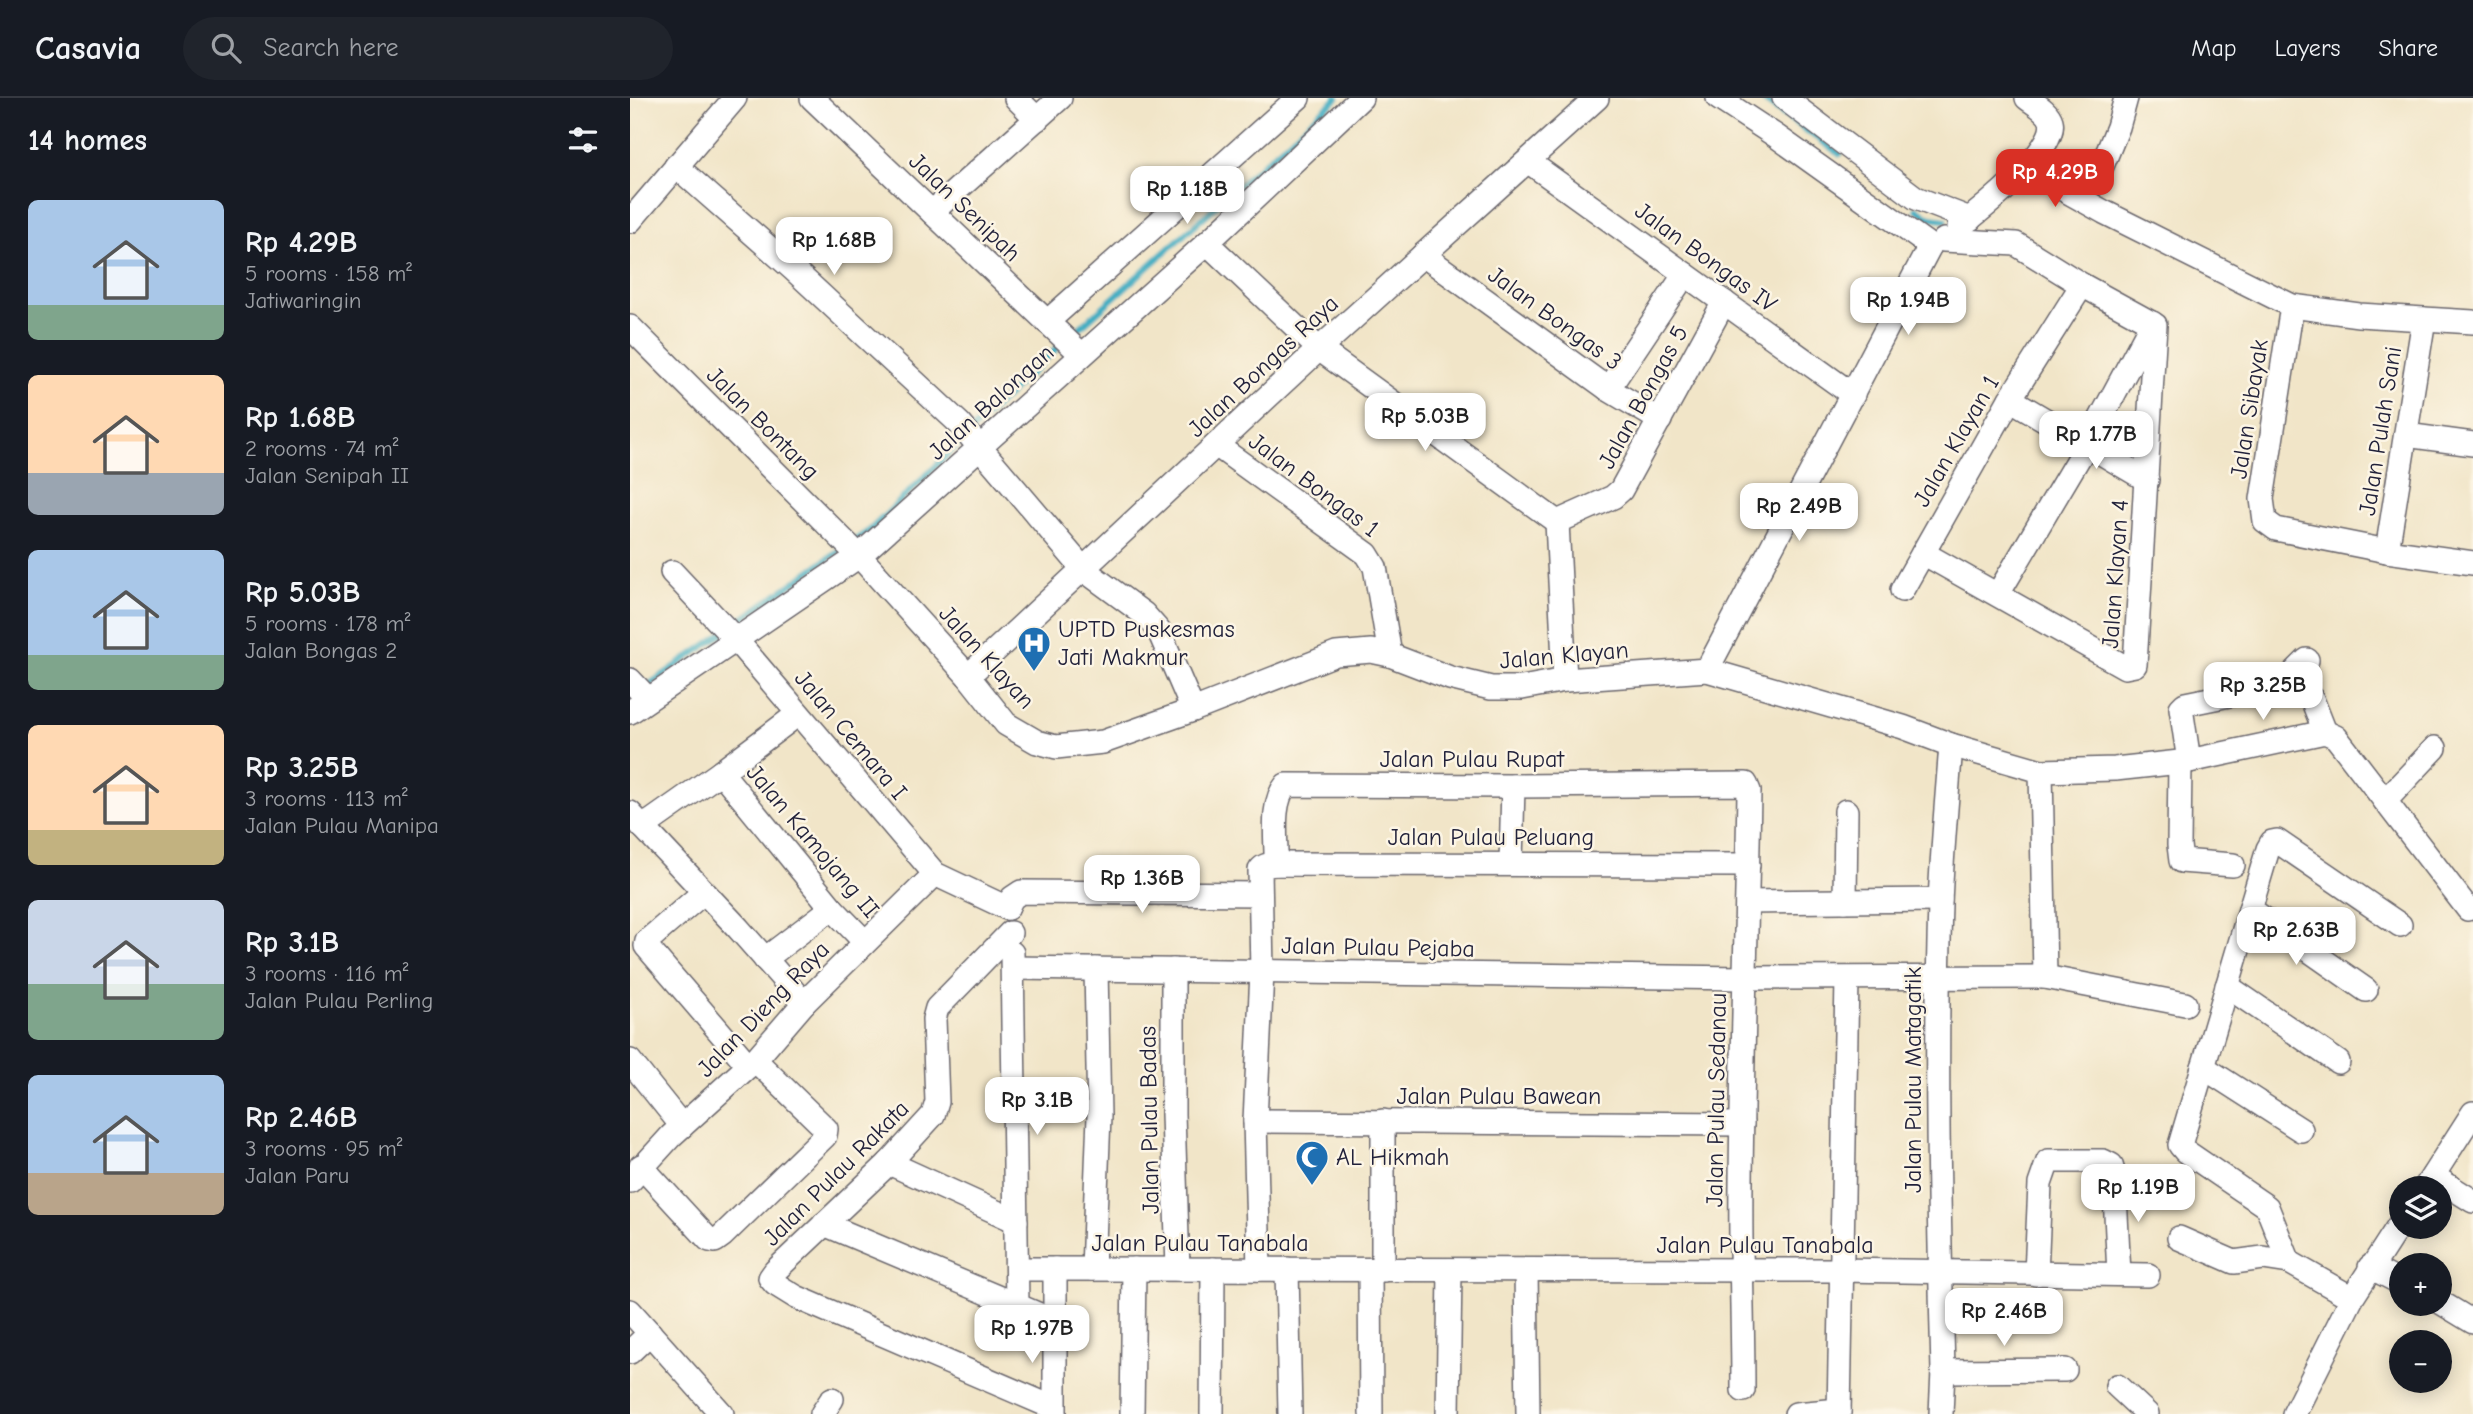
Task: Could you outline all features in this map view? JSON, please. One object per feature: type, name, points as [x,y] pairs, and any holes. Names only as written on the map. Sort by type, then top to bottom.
[{"type":"street","points":[[630,221],[735,98]]},
{"type":"street","name":"Jalan Senipah","points":[[813,98],[1077,350]]},
{"type":"street","points":[[1016,98],[1037,119]]},
{"type":"street","points":[[932,212],[1060,98]]},
{"type":"street","points":[[1050,325],[1298,98]]},
{"type":"street","name":"Jalan Balongan","points":[[638,695],[852,548],[971,436],[1208,243],[1361,98]]},
{"type":"street","name":"Jalan Bongas Raya","points":[[968,676],[1319,349],[1597,98]]},
{"type":"street","points":[[1718,98],[1792,113],[1916,198],[1970,219]]},
{"type":"street","points":[[1707,670],[1937,243],[1970,219],[2026,169],[2051,132],[2051,120],[2027,98]]},
{"type":"street","points":[[2095,183],[2118,127],[2126,98]]},
{"type":"street","points":[[1792,113],[1937,243],[2017,244],[2154,326],[1998,594]]},
{"type":"street","name":"Jalan Bongas IV","points":[[1529,162],[1853,395]]},
{"type":"street","points":[[676,166],[793,269],[971,436],[1084,570],[1144,614],[1159,631],[1194,710]]},
{"type":"street","points":[[2026,169],[2104,212],[2292,306],[2359,315],[2473,322]]},
{"type":"street","points":[[1208,243],[1319,349],[1557,522],[1565,681]]},
{"type":"street","name":"Jalan Bongas 3","points":[[1423,255],[1608,389],[1660,421]]},
{"type":"street","points":[[1608,389],[1685,274]]},
{"type":"street","name":"Jalan Klayan 1","points":[[1902,590],[2010,399],[2082,285]]},
{"type":"street","name":"Jalan Bongas 5","points":[[1557,522],[1613,497],[1621,490],[1724,302]]},
{"type":"street","name":"Jalan Sibayak","points":[[2292,306],[2262,499],[2265,521],[2276,529],[2387,551]]},
{"type":"street","name":"Jalan Pulah Sani","points":[[2387,551],[2424,319]]},
{"type":"street","name":"Jalan Klayan 4","points":[[1923,552],[2125,667],[2135,665],[2154,326]]},
{"type":"street","name":"Jalan Bontang","points":[[630,327],[852,548]]},
{"type":"street","points":[[2010,399],[2147,480]]},
{"type":"street","points":[[2406,435],[2473,444]]},
{"type":"street","name":"Jalan Bongas 1","points":[[1216,444],[1367,554],[1375,568],[1390,655]]},
{"type":"street","name":"Jalan Klayan","points":[[852,548],[968,676],[1006,724],[1037,742],[1056,747],[1103,742],[1194,710],[1336,654],[1371,651],[1390,655],[1450,678],[1491,688],[1522,688],[1565,681],[1707,670],[1903,727],[1951,745],[2041,771],[2115,769],[2185,761],[2325,732]]},
{"type":"street","points":[[2387,551],[2473,563]]},
{"type":"street","name":"Jalan Cemara I","points":[[672,572],[730,633],[935,874],[1007,908]]},
{"type":"street","points":[[2307,660],[2293,672],[2294,682],[2312,699],[2325,732],[2336,737],[2468,909]]},
{"type":"street","points":[[2233,865],[2181,861],[2179,845],[2185,761],[2181,708],[2185,704],[2294,682]]},
{"type":"street","points":[[798,714],[722,772],[637,820],[804,1003]]},
{"type":"street","name":"Jalan Pulau Matagatik","points":[[1941,1414],[1943,1371],[1937,1099],[1938,977],[1940,900],[1951,745]]},
{"type":"street","points":[[2385,801],[2435,748]]},
{"type":"street","points":[[2041,771],[2045,977]]},
{"type":"street","name":"Jalan Kamojang II","points":[[722,772],[832,908],[865,943]]},
{"type":"street","name":"Jalan Pulau Rupat","points":[[1276,864],[1277,805],[1280,792],[1286,785],[1741,783]]},
{"type":"street","name":"Jalan Pulau Sedanau","points":[[1741,783],[1746,784],[1749,791],[1742,1124],[1742,1390]]},
{"type":"street","points":[[1511,863],[1513,786]]},
{"type":"street","points":[[1845,901],[1846,811]]},
{"type":"street","points":[[2289,1262],[2267,1207],[2185,1151],[2179,1144],[2272,842],[2277,841],[2400,925]]},
{"type":"street","points":[[1259,1269],[1255,1121],[1262,972],[1260,870],[1266,865],[1276,864]]},
{"type":"street","name":"Jalan Pulau Peluang","points":[[1276,864],[1748,864]]},
{"type":"street","name":"Jalan Dieng Raya","points":[[635,1173],[752,1063],[804,1003],[935,874]]},
{"type":"street","points":[[635,1173],[709,1240],[715,1241],[825,1136],[826,1129],[752,1063],[646,946],[647,941],[704,892]]},
{"type":"street","points":[[1017,1306],[1013,968],[1007,908],[1012,898],[1021,892],[1260,894]]},
{"type":"street","points":[[1747,902],[1940,900]]},
{"type":"street","points":[[765,959],[832,908]]},
{"type":"street","points":[[2250,909],[2366,990]]},
{"type":"street","name":"Jalan Pulau Rakata","points":[[1010,933],[937,1008],[933,1019],[937,1102],[933,1115],[888,1163],[770,1278],[796,1297],[1054,1411]]},
{"type":"street","name":"Jalan Pulau Pejaba","points":[[1013,968],[1847,979],[2045,977],[2185,1004]]},
{"type":"street","points":[[1093,1269],[1099,1116],[1096,969]]},
{"type":"street","name":"Jalan Pulau Badas","points":[[1173,970],[1173,1114],[1178,1269]]},
{"type":"street","points":[[1796,1414],[1839,1412],[1847,979]]},
{"type":"street","points":[[2227,986],[2338,1062]]},
{"type":"street","points":[[630,1061],[682,1126]]},
{"type":"street","points":[[2203,1067],[2301,1130]]},
{"type":"street","points":[[2433,1176],[2473,1113]]},
{"type":"street","name":"Jalan Pulau Bawean","points":[[1255,1121],[1742,1124]]},
{"type":"street","points":[[1371,1414],[1383,1121]]},
{"type":"street","points":[[2036,1274],[2040,1184],[2048,1161],[2103,1161],[2111,1165],[2114,1175],[2119,1274]]},
{"type":"street","points":[[888,1163],[1016,1221]]},
{"type":"street","points":[[2452,1192],[2473,1201]]},
{"type":"street","points":[[824,1224],[1054,1321]]},
{"type":"street","points":[[2179,1238],[2234,1262],[2263,1258],[2289,1262],[2352,1298]]},
{"type":"street","points":[[2294,1414],[2352,1298],[2389,1239]]},
{"type":"street","points":[[2370,1267],[2389,1277]]},
{"type":"street","name":"Jalan Pulau Tanabala","points":[[1017,1269],[1840,1270],[2148,1275]]},
{"type":"street","points":[[1054,1411],[1055,1269]]},
{"type":"street","points":[[1132,1414],[1134,1269]]},
{"type":"street","points":[[1212,1414],[1213,1269]]},
{"type":"street","points":[[1287,1269],[1290,1414]]},
{"type":"street","points":[[1448,1414],[1450,1270]]},
{"type":"street","points":[[1526,1270],[1528,1414]]},
{"type":"street","points":[[2452,1309],[2473,1322]]},
{"type":"street","points":[[630,1311],[722,1414]]},
{"type":"street","points":[[630,1352],[650,1333]]},
{"type":"street","points":[[1943,1371],[2065,1370]]},
{"type":"street","points":[[2117,1386],[2147,1414]]},
{"type":"waterway","points":[[972,430],[1056,349],[1337,98]]},
{"type":"waterway","points":[[1760,98],[1840,154]]},
{"type":"waterway","points":[[1917,209],[1930,218],[1945,220]]},
{"type":"waterway","points":[[852,542],[870,530],[965,438]]},
{"type":"waterway","points":[[732,626],[843,548]]},
{"type":"waterway","points":[[630,698],[723,633]]},
{"type":"place","name":"UPTD Puskesmas Jati Makmur","points":[[1034,673]]},
{"type":"place","name":"AL Hikmah","points":[[1312,1187]]}]
